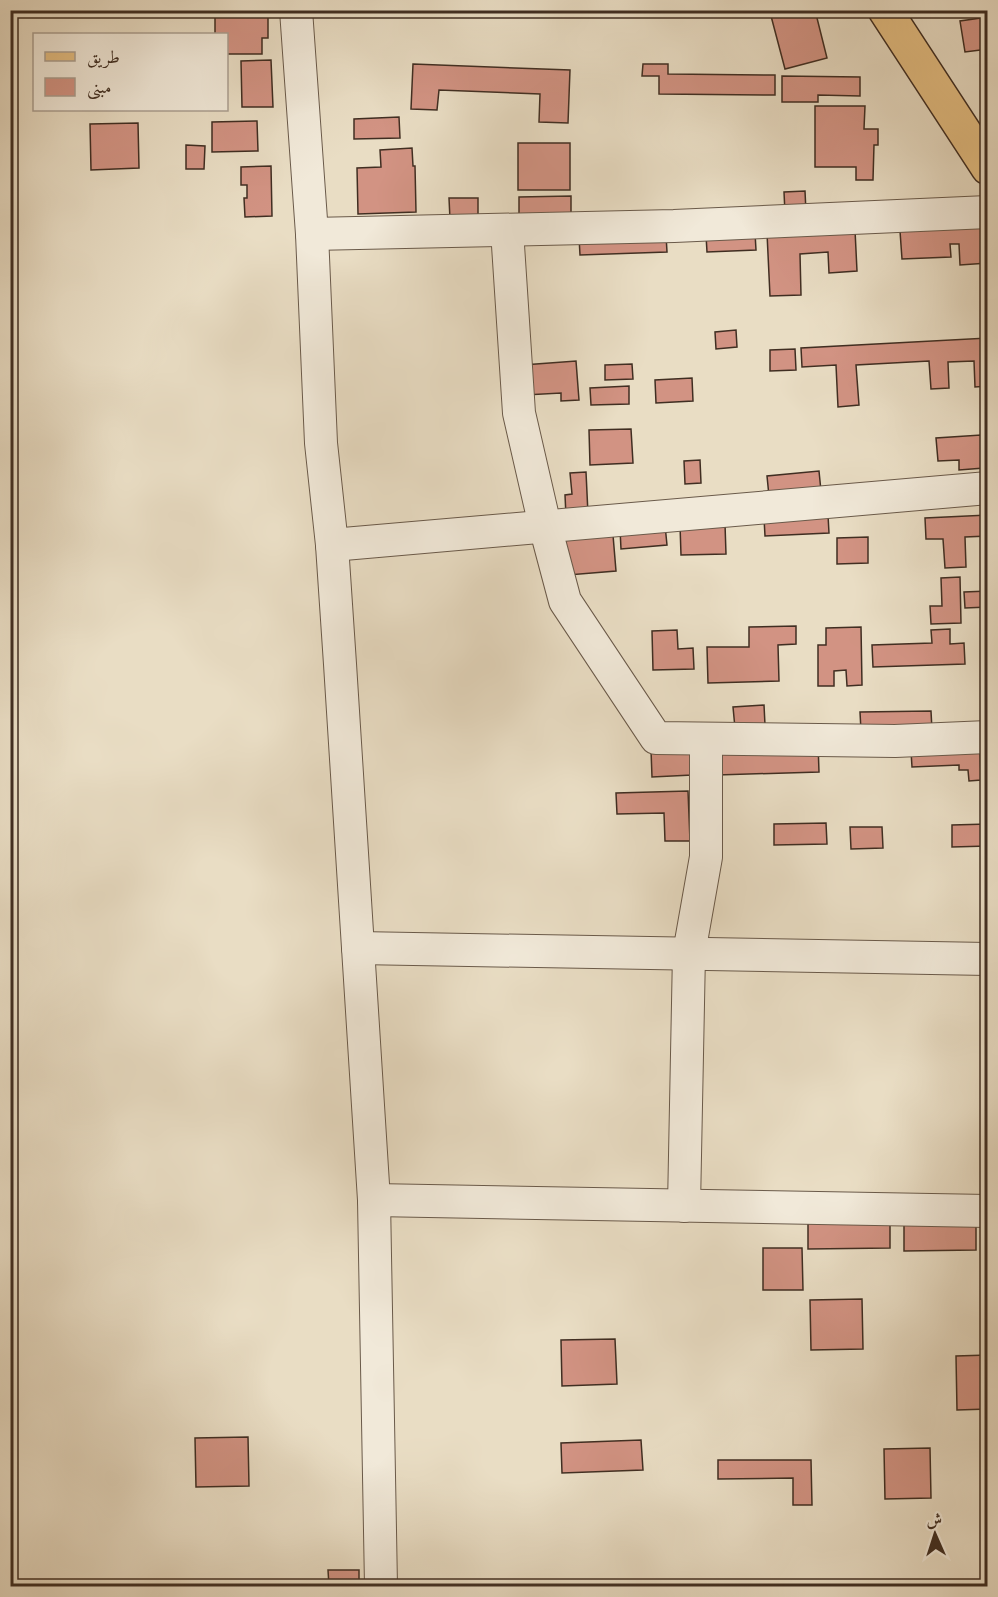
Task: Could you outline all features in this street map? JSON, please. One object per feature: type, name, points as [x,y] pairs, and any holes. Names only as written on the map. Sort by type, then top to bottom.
[{"type":"main road","points":[[885,10],[987,167]]},
{"type":"street","points":[[296,10],[312,234],[321,443],[332,545],[374,1200],[381,1587]]},
{"type":"street","points":[[312,234],[674,226],[987,212]]},
{"type":"street","points":[[507,230],[519,413],[565,601],[656,738],[895,741],[987,737]]},
{"type":"street","points":[[332,545],[987,488]]},
{"type":"street","points":[[684,1206],[689,953],[706,857],[706,739]]},
{"type":"street","points":[[358,948],[987,959]]},
{"type":"street","points":[[374,1200],[987,1211]]},
{"type":"building","points":[[215,10],[268,10],[268,38],[262,38],[262,54],[228,54],[228,33],[215,33]]},
{"type":"building","points":[[794,10],[815,10],[827,58],[785,69],[771,16]]},
{"type":"building","points":[[988,17],[988,49],[965,52],[960,21]]},
{"type":"building","points":[[271,60],[273,107],[242,107],[241,61]]},
{"type":"building","points":[[413,64],[570,70],[568,123],[539,122],[540,94],[439,90],[437,110],[411,109]]},
{"type":"building","points":[[643,64],[668,64],[668,74],[775,75],[775,95],[659,94],[659,76],[642,76]]},
{"type":"building","points":[[782,76],[860,77],[860,96],[818,95],[818,102],[782,102]]},
{"type":"building","points":[[815,106],[865,106],[864,129],[878,129],[878,145],[874,145],[873,180],[856,180],[856,167],[815,167]]},
{"type":"building","points":[[399,117],[400,138],[354,139],[354,119]]},
{"type":"building","points":[[257,121],[258,151],[212,152],[212,122]]},
{"type":"building","points":[[138,123],[139,168],[91,170],[90,124]]},
{"type":"building","points":[[518,143],[570,143],[570,190],[518,190]]},
{"type":"building","points":[[186,145],[205,146],[204,169],[186,169]]},
{"type":"building","points":[[412,148],[413,166],[415,166],[416,212],[358,214],[357,168],[381,167],[380,150]]},
{"type":"building","points":[[271,166],[272,216],[245,217],[244,198],[247,198],[247,185],[241,185],[241,167]]},
{"type":"building","points":[[805,191],[806,212],[785,213],[784,192]]},
{"type":"building","points":[[571,196],[571,215],[519,217],[519,197]]},
{"type":"building","points":[[449,198],[478,198],[478,219],[450,219]]},
{"type":"building","points":[[988,226],[988,263],[960,265],[959,244],[950,244],[951,257],[902,259],[900,231]]},
{"type":"building","points":[[855,230],[857,271],[829,273],[828,252],[800,254],[801,295],[770,296],[767,233]]},
{"type":"building","points":[[755,233],[756,250],[707,252],[706,235]]},
{"type":"building","points":[[666,235],[667,252],[580,255],[579,237]]},
{"type":"building","points":[[736,330],[737,347],[716,349],[715,332]]},
{"type":"building","points":[[988,338],[988,386],[975,387],[974,361],[948,362],[949,388],[931,389],[929,361],[856,365],[859,405],[838,407],[836,365],[802,367],[801,348]]},
{"type":"building","points":[[795,349],[796,370],[770,371],[770,350]]},
{"type":"building","points":[[576,361],[579,400],[561,401],[561,393],[525,395],[523,365]]},
{"type":"building","points":[[632,364],[633,379],[605,380],[605,365]]},
{"type":"building","points":[[692,378],[693,401],[656,403],[655,380]]},
{"type":"building","points":[[629,386],[629,404],[591,405],[590,388]]},
{"type":"building","points":[[631,429],[633,463],[590,465],[589,430]]},
{"type":"building","points":[[981,435],[984,468],[959,470],[959,460],[938,461],[936,438]]},
{"type":"building","points":[[700,460],[701,483],[685,484],[684,461]]},
{"type":"building","points":[[819,471],[821,491],[769,496],[767,476]]},
{"type":"building","points":[[586,472],[588,514],[566,516],[565,495],[572,494],[570,473]]},
{"type":"building","points":[[828,515],[829,533],[765,536],[764,518]]},
{"type":"building","points":[[988,515],[988,536],[965,537],[966,567],[945,568],[943,539],[926,539],[925,518]]},
{"type":"building","points":[[725,524],[726,554],[681,555],[680,525]]},
{"type":"building","points":[[665,525],[667,545],[621,549],[620,529]]},
{"type":"building","points":[[613,535],[616,571],[568,575],[565,538]]},
{"type":"building","points":[[868,537],[868,563],[837,564],[837,538]]},
{"type":"building","points":[[960,577],[961,623],[931,624],[930,606],[942,606],[941,578]]},
{"type":"building","points":[[988,591],[988,607],[965,608],[964,592]]},
{"type":"building","points":[[796,626],[796,644],[778,645],[779,681],[708,683],[707,647],[749,647],[749,627]]},
{"type":"building","points":[[861,627],[862,685],[847,686],[846,670],[834,671],[834,686],[818,686],[818,645],[826,645],[826,628]]},
{"type":"building","points":[[950,629],[950,644],[964,643],[965,664],[873,667],[872,645],[932,643],[931,630]]},
{"type":"building","points":[[677,630],[678,649],[693,648],[694,669],[653,670],[652,631]]},
{"type":"building","points":[[764,705],[765,725],[735,728],[733,707]]},
{"type":"building","points":[[931,711],[932,730],[861,731],[860,712]]},
{"type":"building","points":[[818,743],[819,772],[717,775],[715,746]]},
{"type":"building","points":[[980,748],[981,780],[969,781],[968,770],[959,770],[959,765],[912,767],[911,751]]},
{"type":"building","points":[[691,749],[692,775],[652,777],[651,750]]},
{"type":"building","points":[[688,791],[690,841],[665,841],[664,813],[617,814],[616,793]]},
{"type":"building","points":[[826,823],[827,844],[774,845],[774,824]]},
{"type":"building","points":[[988,824],[988,846],[952,847],[952,825]]},
{"type":"building","points":[[850,827],[882,827],[883,848],[851,849]]},
{"type":"building","points":[[976,1212],[976,1250],[904,1251],[904,1213]]},
{"type":"building","points":[[890,1216],[890,1248],[808,1249],[808,1217]]},
{"type":"building","points":[[763,1248],[802,1248],[803,1290],[763,1290]]},
{"type":"building","points":[[862,1299],[863,1349],[811,1350],[810,1300]]},
{"type":"building","points":[[615,1339],[617,1384],[562,1386],[561,1340]]},
{"type":"building","points":[[988,1355],[988,1409],[957,1410],[956,1356]]},
{"type":"building","points":[[248,1437],[249,1486],[196,1487],[195,1438]]},
{"type":"building","points":[[641,1440],[643,1470],[562,1473],[561,1443]]},
{"type":"building","points":[[930,1448],[931,1498],[885,1499],[884,1449]]},
{"type":"building","points":[[718,1460],[811,1460],[812,1505],[793,1505],[793,1478],[718,1479]]},
{"type":"building","points":[[328,1570],[359,1570],[359,1586],[329,1586]]}]
